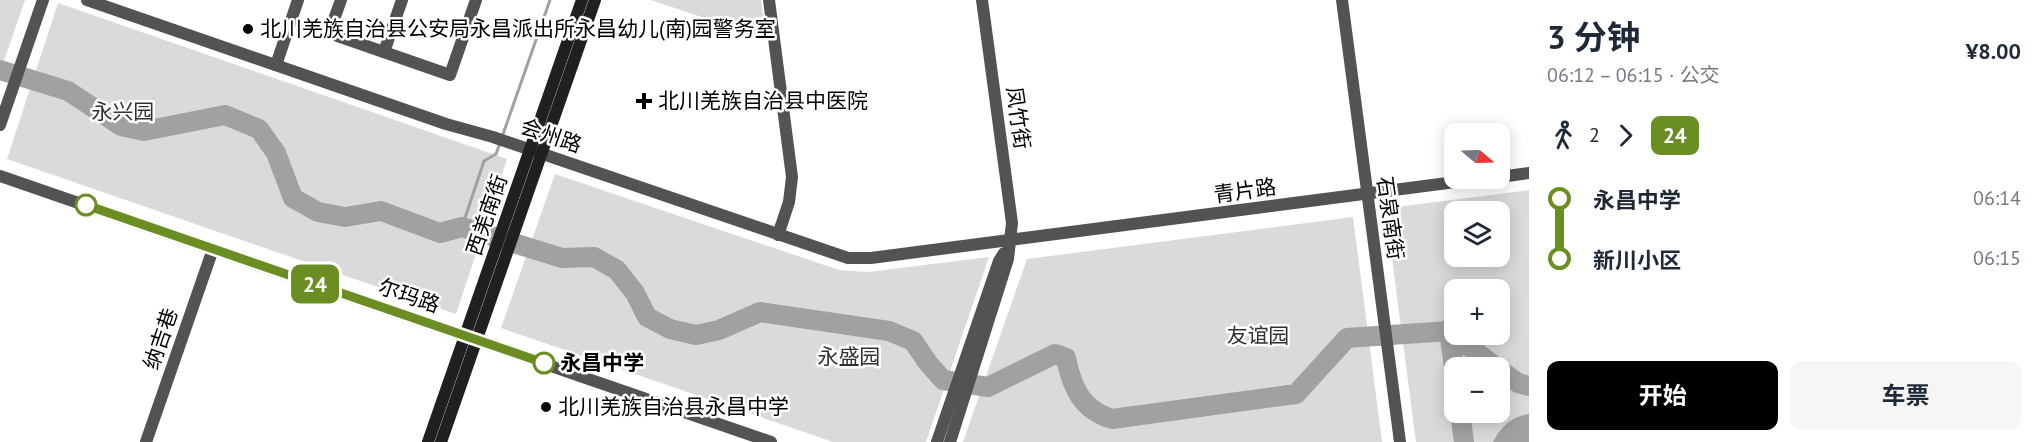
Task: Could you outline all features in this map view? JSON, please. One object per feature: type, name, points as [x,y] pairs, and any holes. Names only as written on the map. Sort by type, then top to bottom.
[{"type":"main road","name":"西羌南街","points":[[536,152],[582,0]]},
{"type":"main road","name":"西羌南街","points":[[441,442],[471,338],[509,227],[595,0]]},
{"type":"main road","name":"西羌南街","points":[[428,442],[471,338]]},
{"type":"street","points":[[0,125],[43,0]]},
{"type":"street","name":"会州路","points":[[87,0],[446,124],[493,137],[838,255],[859,259],[1010,242]]},
{"type":"street","points":[[276,65],[298,0]]},
{"type":"street","points":[[341,0],[329,33],[450,75],[476,0]]},
{"type":"street","points":[[384,52],[402,0]]},
{"type":"street","points":[[769,0],[792,177],[789,202],[778,235]]},
{"type":"street","name":"凤竹街","points":[[950,442],[959,396],[999,261],[1010,242],[1012,223],[982,0]]},
{"type":"street","name":"石泉南街","points":[[1342,0],[1400,442]]},
{"type":"street","points":[[1510,176],[1529,173]]},
{"type":"street","name":"尔玛路","points":[[0,176],[771,442]]},
{"type":"street","name":"青片路","points":[[1010,242],[1444,184]]},
{"type":"street","name":"纳吉巷","points":[[146,442],[213,249]]},
{"type":"street","name":"凤竹街","points":[[937,442],[959,396]]},
{"type":"green space","points":[[0,0],[25,0],[0,72]]},
{"type":"green space","points":[[651,0],[761,0],[767,39]]},
{"type":"green space","name":"永兴园","points":[[58,3],[507,159],[456,314],[7,159]]},
{"type":"green space","name":"永盛园","points":[[555,174],[839,270],[868,272],[989,257],[926,442],[833,442],[501,328]]},
{"type":"green space","points":[[1529,190],[1529,442],[1416,442],[1387,220],[1396,207]]},
{"type":"green space","name":"友谊园","points":[[1353,217],[1382,442],[963,442],[1027,259]]},
{"type":"shaded area","points":[[1529,414],[1529,442],[1493,442],[1507,423]]},
{"type":"waterway","points":[[502,137],[550,0]]},
{"type":"waterway","points":[[0,70],[68,91],[121,126],[144,131],[225,115],[259,129],[276,153],[293,198],[318,212],[345,217],[381,211],[440,233],[462,227],[562,258],[594,257],[617,270],[635,293],[647,317],[670,329],[696,335],[719,330],[760,312],[889,331],[913,341],[943,380],[988,387],[1055,354],[1066,358],[1075,388],[1086,404],[1112,419],[1296,394],[1347,338],[1449,331],[1483,357]]},
{"type":"waterway","points":[[462,227],[484,161],[496,154],[500,143]]},
{"type":"waterway","points":[[1451,345],[1453,357]]},
{"type":"waterway","points":[[1510,377],[1518,383],[1529,386]]},
{"type":"waterway","points":[[1461,423],[1464,442]]},
{"type":"bus line","name":"24","points":[[86,205],[544,363]]},
{"type":"place","name":"北川羌族自治县公安局永昌派出所永昌幼儿(南)园警务室","points":[[248,29]]},
{"type":"place","name":"北川羌族自治县中医院","points":[[644,101]]},
{"type":"place","name":"永昌中学","points":[[544,363]]},
{"type":"place","name":"北川羌族自治县永昌中学","points":[[546,407]]}]
